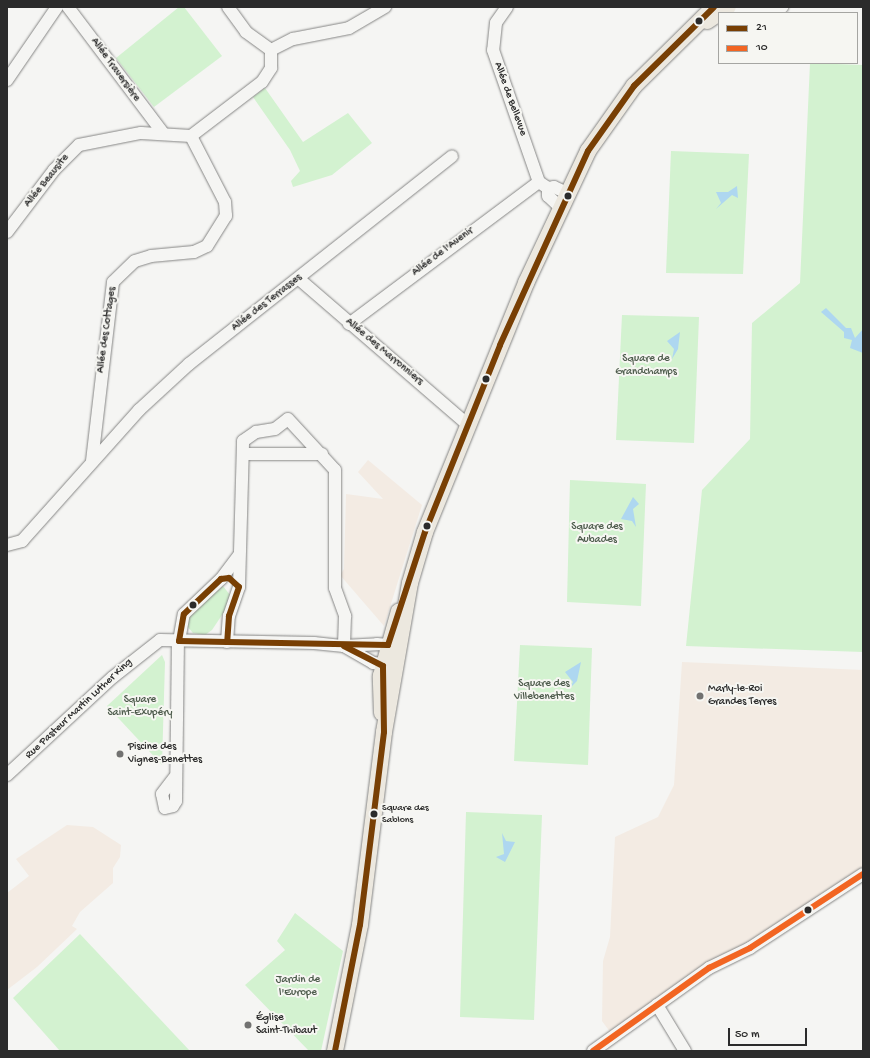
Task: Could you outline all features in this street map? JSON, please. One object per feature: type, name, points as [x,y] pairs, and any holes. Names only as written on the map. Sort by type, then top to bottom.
[{"type":"main road","points":[[384,732],[383,666],[388,645],[410,583],[425,532],[468,425],[564,200],[601,128],[616,108],[681,39],[714,7]]},
{"type":"main road","points":[[681,39],[718,14]]},
{"type":"main road","points":[[335,1051],[360,925],[384,732],[410,583]]},
{"type":"street","points":[[7,80],[57,7]]},
{"type":"street","name":"Allée Traversière","points":[[68,7],[163,133]]},
{"type":"street","points":[[228,7],[246,32],[271,50]]},
{"type":"street","points":[[271,50],[293,38],[349,28],[385,7]]},
{"type":"street","name":"Allée de Bellevue","points":[[507,7],[496,23],[492,50],[548,196],[564,200]]},
{"type":"street","points":[[736,7],[749,12]]},
{"type":"street","points":[[760,12],[782,7]]},
{"type":"street","points":[[191,136],[262,82],[271,68],[271,50]]},
{"type":"street","name":"Allée Beausite","points":[[7,232],[54,170],[79,145],[102,138],[163,133],[191,136]]},
{"type":"street","name":"Allée des Cottages","points":[[92,461],[113,282],[134,262],[194,252],[207,246],[226,216],[226,202],[191,136]]},
{"type":"street","name":"Allée des Terrasses","points":[[92,461],[139,410],[189,364],[299,279],[452,156]]},
{"type":"street","name":"Allée de l'Avenir","points":[[349,324],[543,185]]},
{"type":"street","name":"Allée des Marronniers","points":[[299,279],[349,324],[468,425]]},
{"type":"street","points":[[227,642],[228,622],[239,587],[243,441],[256,432],[275,429],[288,419],[322,454],[335,470],[335,588],[342,609],[344,646]]},
{"type":"street","points":[[243,454],[322,454]]},
{"type":"street","points":[[7,545],[22,541],[92,461]]},
{"type":"street","points":[[174,778],[178,641],[184,614],[221,578],[239,555]]},
{"type":"street","points":[[221,578],[229,578],[239,587]]},
{"type":"street","points":[[178,641],[344,646],[388,645],[398,658],[383,666],[344,646]]},
{"type":"street","name":"Rue Pasteur Martin Luther King","points":[[7,775],[151,644],[178,641]]},
{"type":"street","points":[[593,1051],[709,968],[750,948],[863,874]]},
{"type":"street","points":[[657,1005],[685,1051]]},
{"type":"shaded area","points":[[368,460],[422,505],[384,626],[340,575],[344,569],[346,494],[383,499],[358,472]]},
{"type":"shaded area","points":[[682,662],[863,670],[863,874],[613,1036],[602,1021],[603,961],[610,937],[615,837],[658,817],[674,785]]},
{"type":"shaded area","points":[[67,825],[93,827],[121,845],[120,857],[113,868],[113,883],[80,912],[72,926],[77,929],[37,967],[7,990],[7,893],[29,876],[16,859]]},
{"type":"green space","points":[[179,7],[184,7],[222,56],[154,107],[116,58]]},
{"type":"green space","points":[[810,64],[863,65],[863,652],[686,646],[702,490],[750,439],[752,323],[800,283]]},
{"type":"green space","points":[[265,88],[303,142],[348,113],[372,143],[332,175],[293,187],[291,181],[300,171],[290,150],[253,97]]},
{"type":"green space","points":[[671,151],[749,154],[743,274],[666,273]]},
{"type":"green space","name":"Square de Grandchamps","points":[[622,315],[699,317],[694,443],[616,440]]},
{"type":"green space","name":"Square des Aubades","points":[[570,480],[646,484],[641,606],[567,602]]},
{"type":"green space","points":[[223,586],[230,595],[226,609],[212,630],[205,635],[193,633],[187,626],[189,614]]},
{"type":"green space","name":"Square des Villebenettes","points":[[520,645],[592,648],[588,765],[514,761]]},
{"type":"green space","name":"Square Saint-Exupéry","points":[[162,655],[165,662],[162,765],[107,706]]},
{"type":"green space","points":[[466,812],[542,815],[534,1020],[460,1017]]},
{"type":"green space","name":"Jardin de l'Europe","points":[[295,913],[343,951],[321,1051],[309,1051],[245,985],[285,950],[277,941]]},
{"type":"green space","points":[[80,934],[190,1051],[60,1051],[13,998]]},
{"type":"water","points":[[737,186],[738,198],[732,195],[716,209],[721,203],[716,192],[728,192]]},
{"type":"water","points":[[826,308],[846,328],[851,328],[855,338],[863,329],[863,353],[850,348],[852,340],[844,338],[844,332],[821,312]]},
{"type":"water","points":[[680,332],[678,349],[672,359],[674,349],[667,341]]},
{"type":"water","points":[[633,497],[639,504],[633,509],[636,527],[632,521],[621,519]]},
{"type":"water","points":[[581,662],[577,681],[570,688],[573,682],[565,672]]},
{"type":"water","points":[[502,833],[506,841],[515,842],[505,862],[496,857],[504,854]]},
{"type":"transit line","name":"21","points":[[227,642],[388,645],[425,532],[500,345],[588,151],[634,86],[714,7]]},
{"type":"transit line","name":"21","points":[[229,578],[239,587],[229,616],[227,642],[179,641],[184,614],[221,579],[229,578]]},
{"type":"transit line","name":"21","points":[[335,1051],[360,925],[384,732],[383,666],[344,646]]},
{"type":"transit line","name":"10","points":[[593,1051],[709,968],[750,948],[863,874]]},
{"type":"place","name":"Marly-le-Roi Grandes Terres","points":[[700,696]]},
{"type":"place","name":"Piscine des Vignes-Benettes","points":[[120,754]]},
{"type":"place","name":"Square des Sablons","points":[[374,814]]},
{"type":"place","name":"Église Saint-Thibaut","points":[[248,1025]]}]
